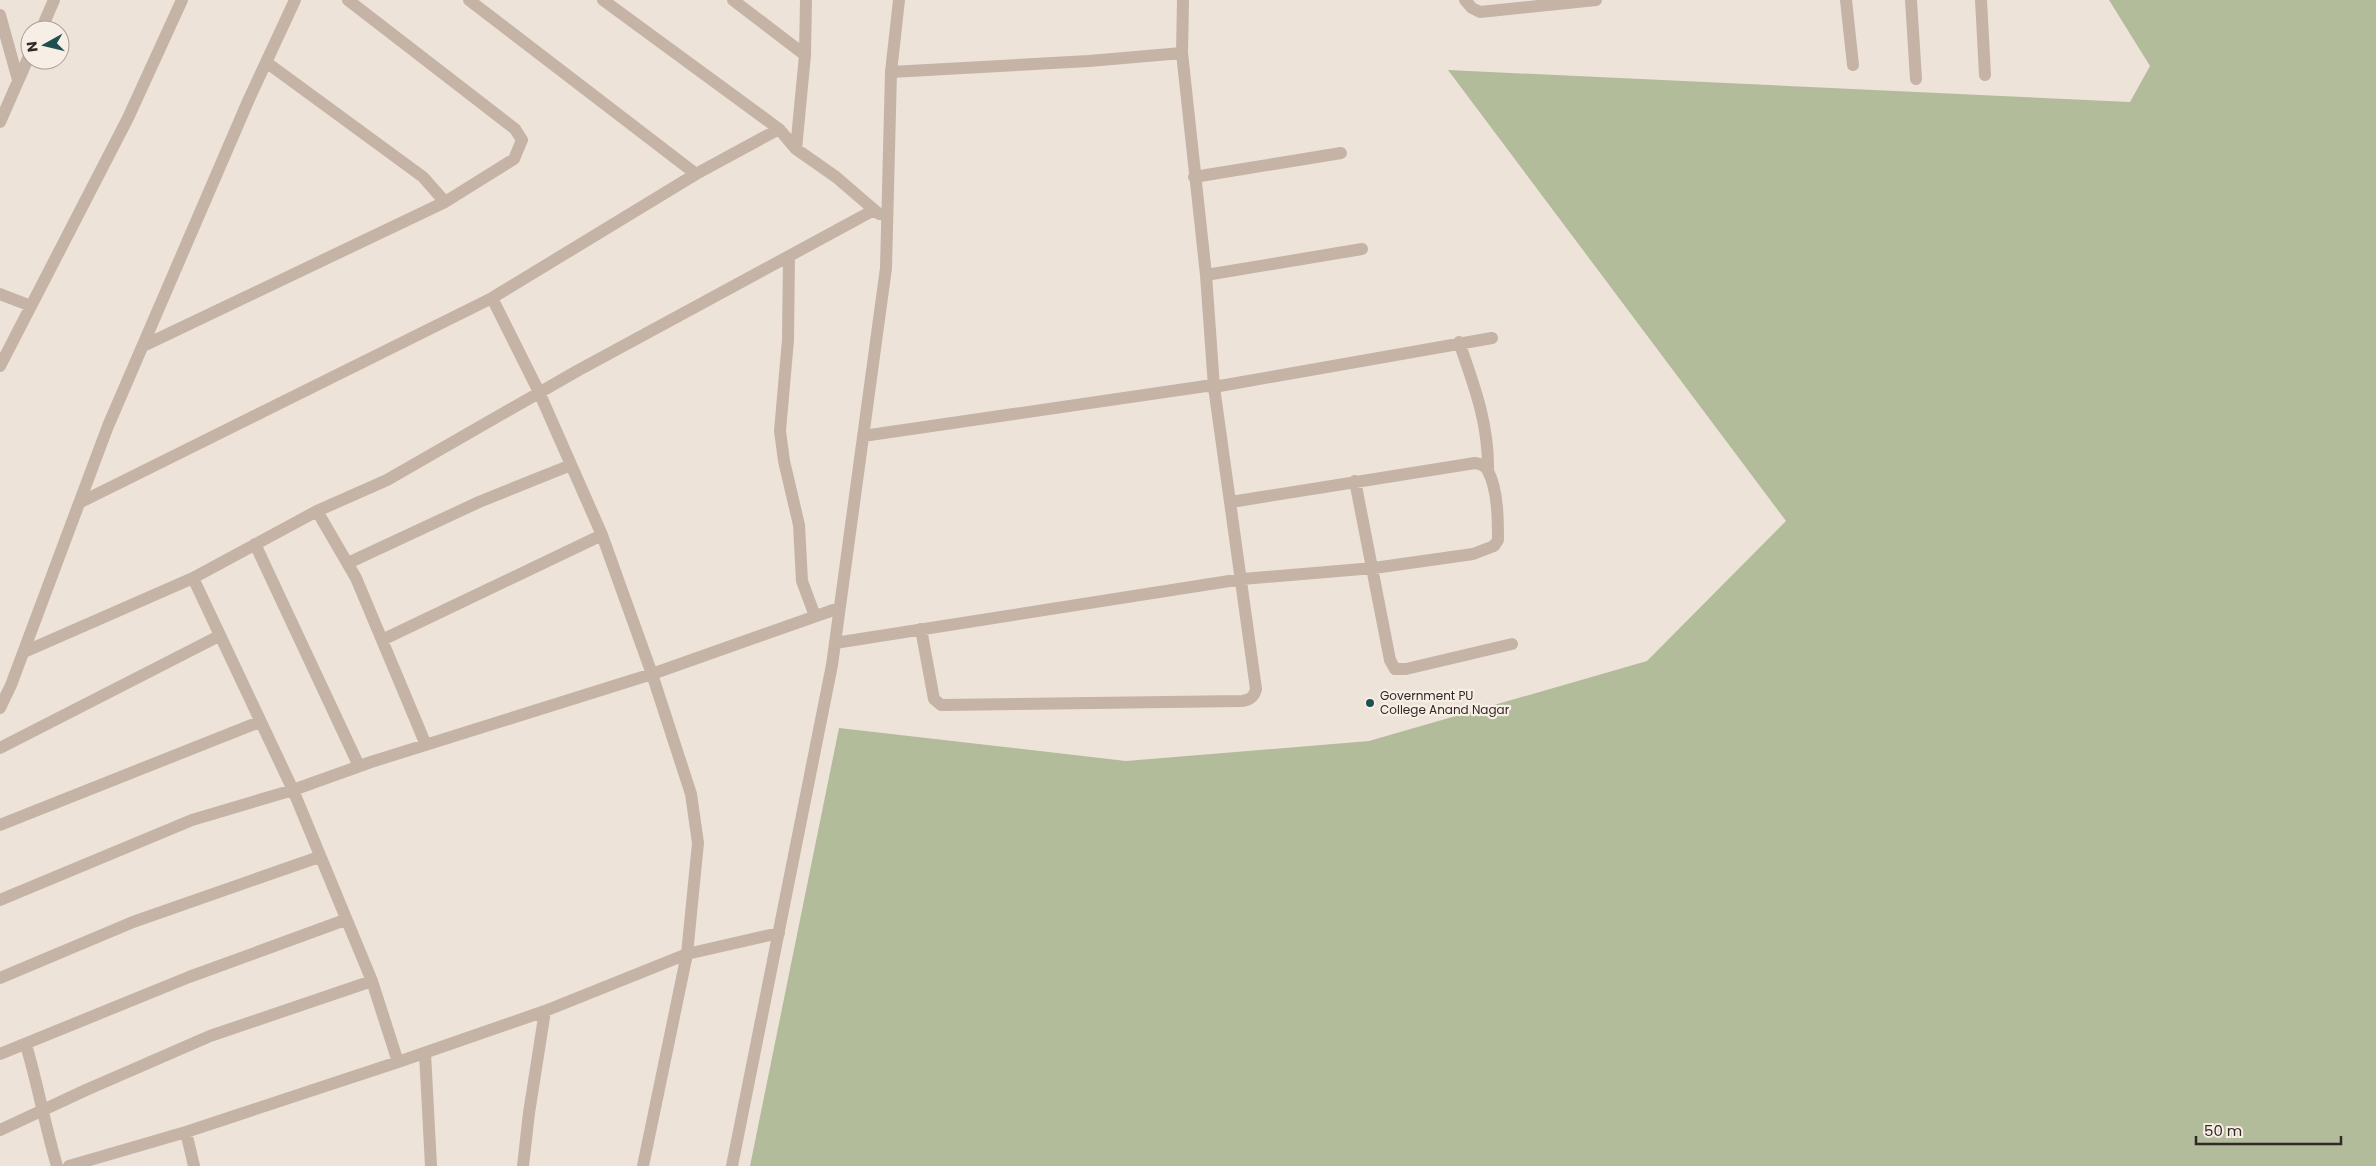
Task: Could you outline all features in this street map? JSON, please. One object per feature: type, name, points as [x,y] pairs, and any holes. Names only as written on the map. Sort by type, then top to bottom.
[{"type":"street","points":[[45,20],[54,0]]},
{"type":"street","points":[[0,366],[128,118],[182,0]]},
{"type":"street","points":[[0,708],[24,652],[108,426],[266,62],[296,0]]},
{"type":"street","points":[[142,346],[445,202],[514,159],[522,140],[520,135],[348,0]]},
{"type":"street","points":[[469,0],[696,174]]},
{"type":"street","points":[[603,0],[779,129],[796,149],[836,177],[887,222]]},
{"type":"street","points":[[733,0],[805,55]]},
{"type":"street","points":[[796,149],[805,55],[806,0]]},
{"type":"street","points":[[732,1166],[835,642],[886,268],[891,72],[899,0]]},
{"type":"street","points":[[921,629],[934,699],[942,705],[1242,701],[1251,698],[1256,689],[1214,387],[1206,275],[1194,178],[1182,53],[1183,0]]},
{"type":"street","points":[[1465,0],[1472,8],[1480,12],[1596,0]]},
{"type":"street","points":[[1846,0],[1853,65]]},
{"type":"street","points":[[1911,0],[1916,79]]},
{"type":"street","points":[[1981,0],[1984,74]]},
{"type":"street","points":[[0,15],[18,80]]},
{"type":"street","points":[[891,72],[1088,61],[1182,53]]},
{"type":"street","points":[[266,62],[423,177],[445,202]]},
{"type":"street","points":[[0,122],[23,70]]},
{"type":"street","points":[[79,503],[492,298],[696,174],[779,129]]},
{"type":"street","points":[[1194,178],[1341,153]]},
{"type":"street","points":[[24,652],[193,578],[317,511],[387,480],[539,392],[874,210]]},
{"type":"street","points":[[1206,275],[1362,250]]},
{"type":"street","points":[[790,256],[788,340],[780,431],[784,461],[799,525],[802,581],[815,616]]},
{"type":"street","points":[[0,294],[31,306]]},
{"type":"street","points":[[492,298],[539,392],[602,535],[652,674],[691,794],[698,843],[687,954],[644,1166]]},
{"type":"street","points":[[863,436],[1206,386],[1214,387],[1459,342],[1492,338]]},
{"type":"street","points":[[835,642],[1242,579],[1374,568],[1474,554],[1494,546],[1498,540],[1498,526],[1488,470],[1488,455],[1480,402],[1459,342]]},
{"type":"street","points":[[1231,502],[1475,463],[1482,464],[1488,470]]},
{"type":"street","points":[[348,563],[479,502],[571,466]]},
{"type":"street","points":[[1355,481],[1374,568],[1390,660],[1395,669],[1406,669],[1512,644]]},
{"type":"street","points":[[317,511],[348,563],[426,745]]},
{"type":"street","points":[[382,640],[602,535]]},
{"type":"street","points":[[256,544],[359,766]]},
{"type":"street","points":[[193,578],[259,722],[293,790],[345,920],[372,981],[398,1062]]},
{"type":"street","points":[[0,900],[192,820],[293,790],[359,766],[652,674],[839,608]]},
{"type":"street","points":[[0,748],[219,636]]},
{"type":"street","points":[[0,825],[259,722]]},
{"type":"street","points":[[0,978],[133,922],[319,857]]},
{"type":"street","points":[[0,1054],[189,977],[345,920]]},
{"type":"street","points":[[68,1166],[186,1132],[425,1053],[545,1011],[687,954],[779,933]]},
{"type":"street","points":[[0,1130],[210,1036],[372,981]]},
{"type":"street","points":[[523,1166],[529,1113],[545,1011]]},
{"type":"street","points":[[26,1045],[57,1166]]},
{"type":"street","points":[[425,1053],[430,1166]]},
{"type":"street","points":[[186,1132],[194,1166]]},
{"type":"green space","points":[[2109,0],[2376,0],[2376,1166],[750,1166],[839,728],[1126,761],[1369,741],[1647,661],[1786,521],[1448,70],[2130,102],[2150,66]]},
{"type":"place","name":"Government PU College Anand Nagar","points":[[1370,703]]}]
